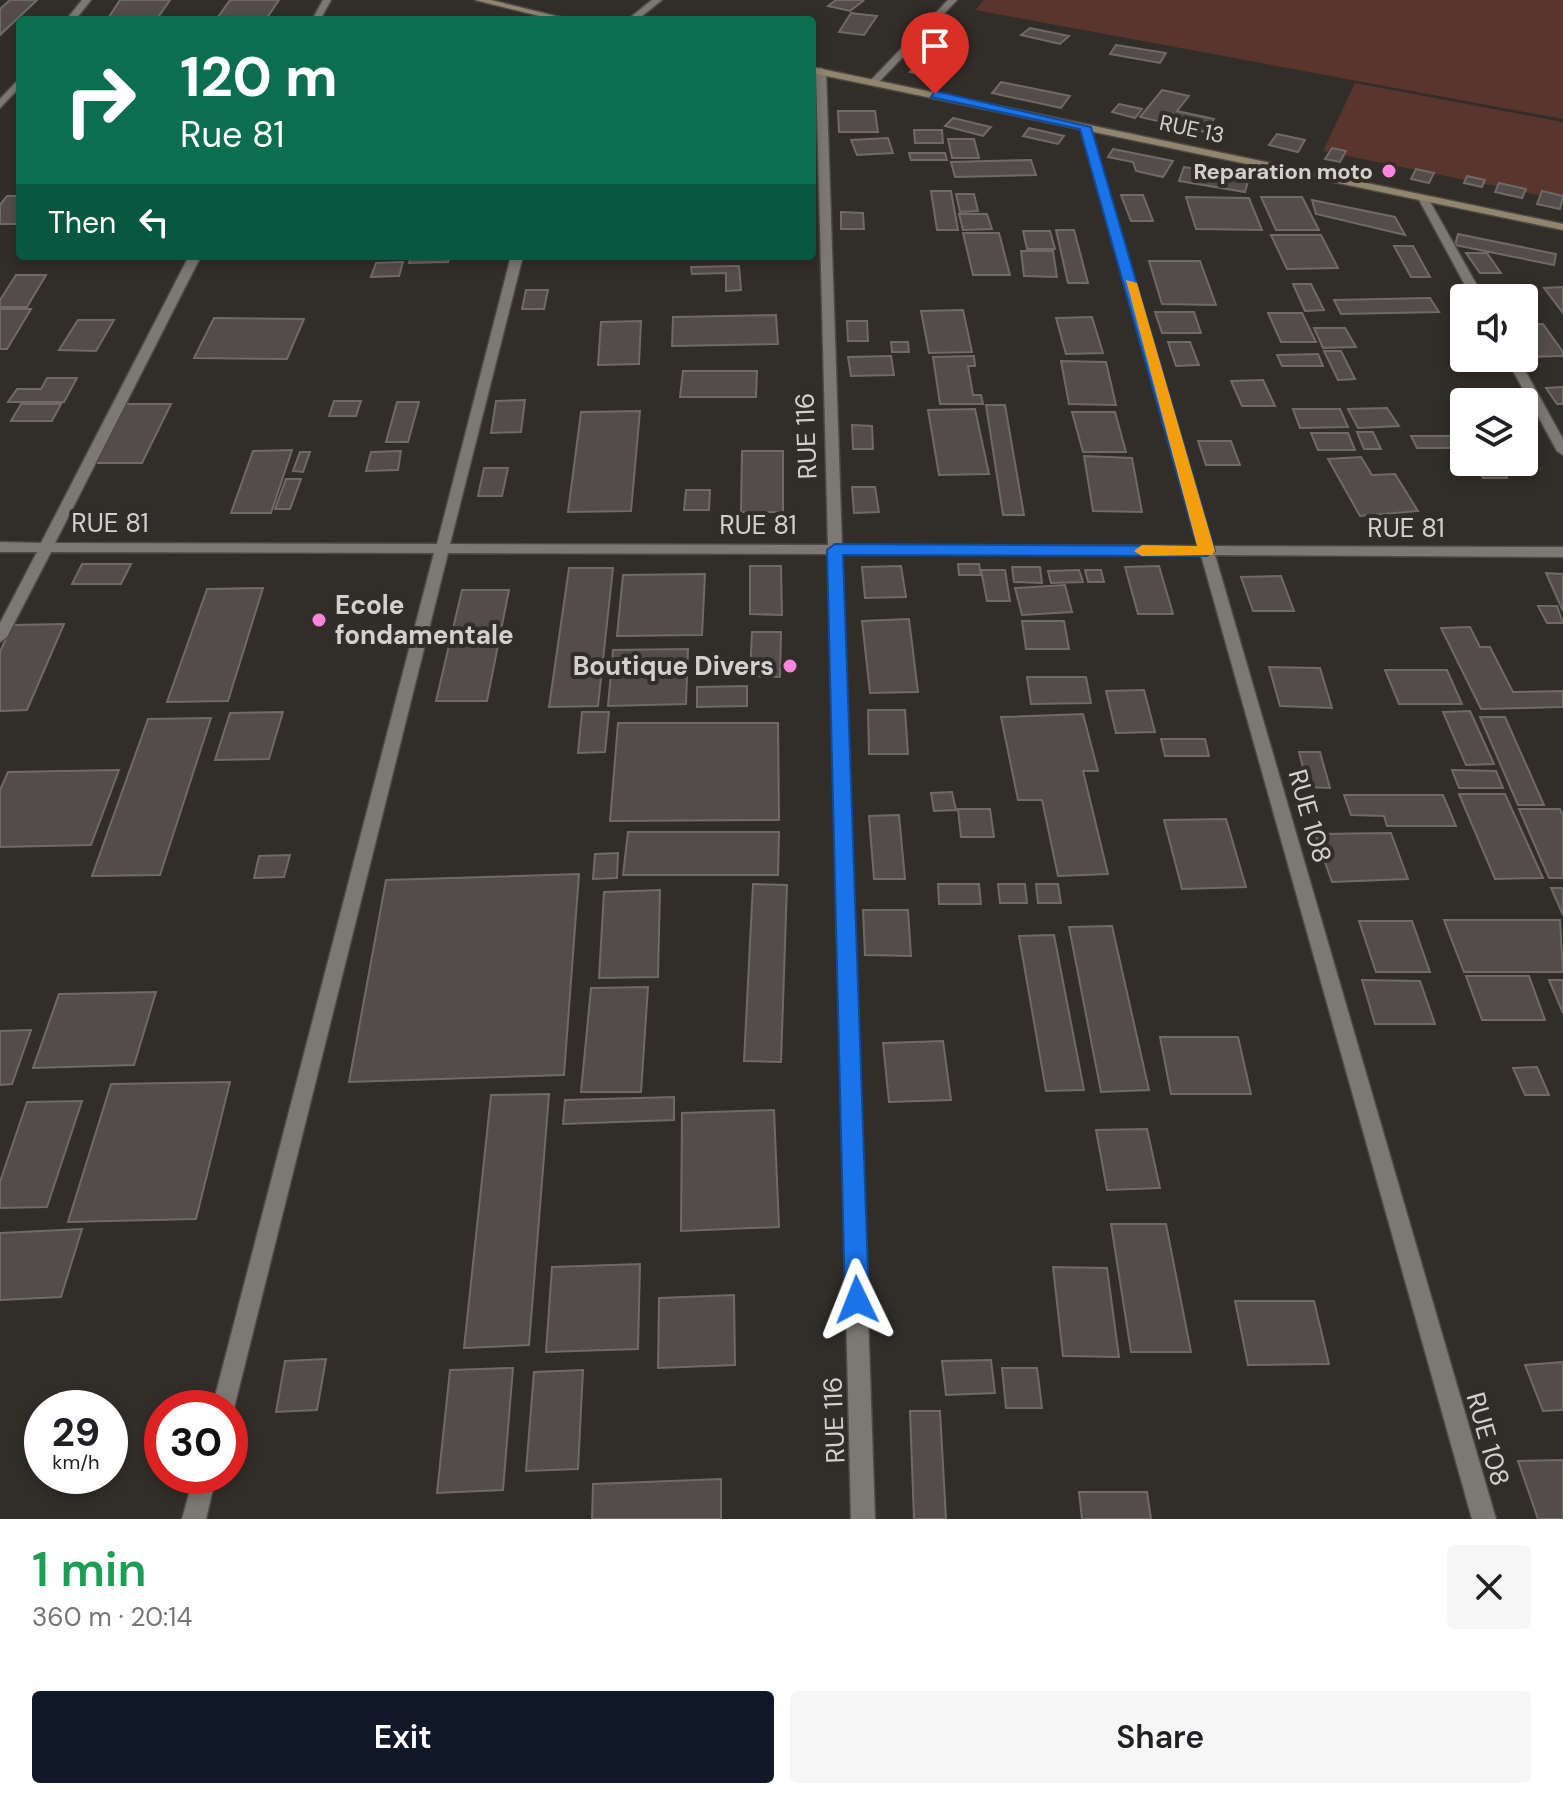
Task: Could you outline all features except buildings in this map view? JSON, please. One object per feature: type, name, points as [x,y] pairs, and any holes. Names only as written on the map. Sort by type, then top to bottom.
[{"type":"street","points":[[73,16],[87,0]]},
{"type":"street","points":[[479,0],[550,16]]},
{"type":"street","points":[[636,16],[658,0]]},
{"type":"street","points":[[874,82],[953,0]]},
{"type":"street","name":"RUE 13","points":[[817,70],[1563,227]]},
{"type":"street","name":"RUE 116","points":[[817,70],[835,550],[863,1519]]},
{"type":"street","points":[[0,105],[16,86]]},
{"type":"street","name":"RUE 108","points":[[1085,127],[1484,1519]]},
{"type":"street","points":[[1423,198],[1470,284]]},
{"type":"street","points":[[0,637],[193,260]]},
{"type":"street","points":[[228,1390],[516,260]]},
{"type":"street","points":[[1520,372],[1563,451]]},
{"type":"street","name":"RUE 81","points":[[0,547],[1563,552]]},
{"type":"street","points":[[194,1519],[200,1494]]},
{"type":"shaded area","points":[[984,0],[1563,0],[1563,119],[975,10]]},
{"type":"shaded area","points":[[1355,83],[1563,122],[1563,200],[1323,151]]},
{"type":"slow traffic","points":[[1130,283],[1207,551],[1142,551]]},
{"type":"place","name":"Reparation moto","points":[[1389,171]]},
{"type":"place","name":"Ecole fondamentale","points":[[319,620]]},
{"type":"place","name":"Boutique Divers","points":[[790,666]]},
{"type":"route","points":[[857,1300],[835,550],[1207,551],[1085,127],[935,94]]}]
